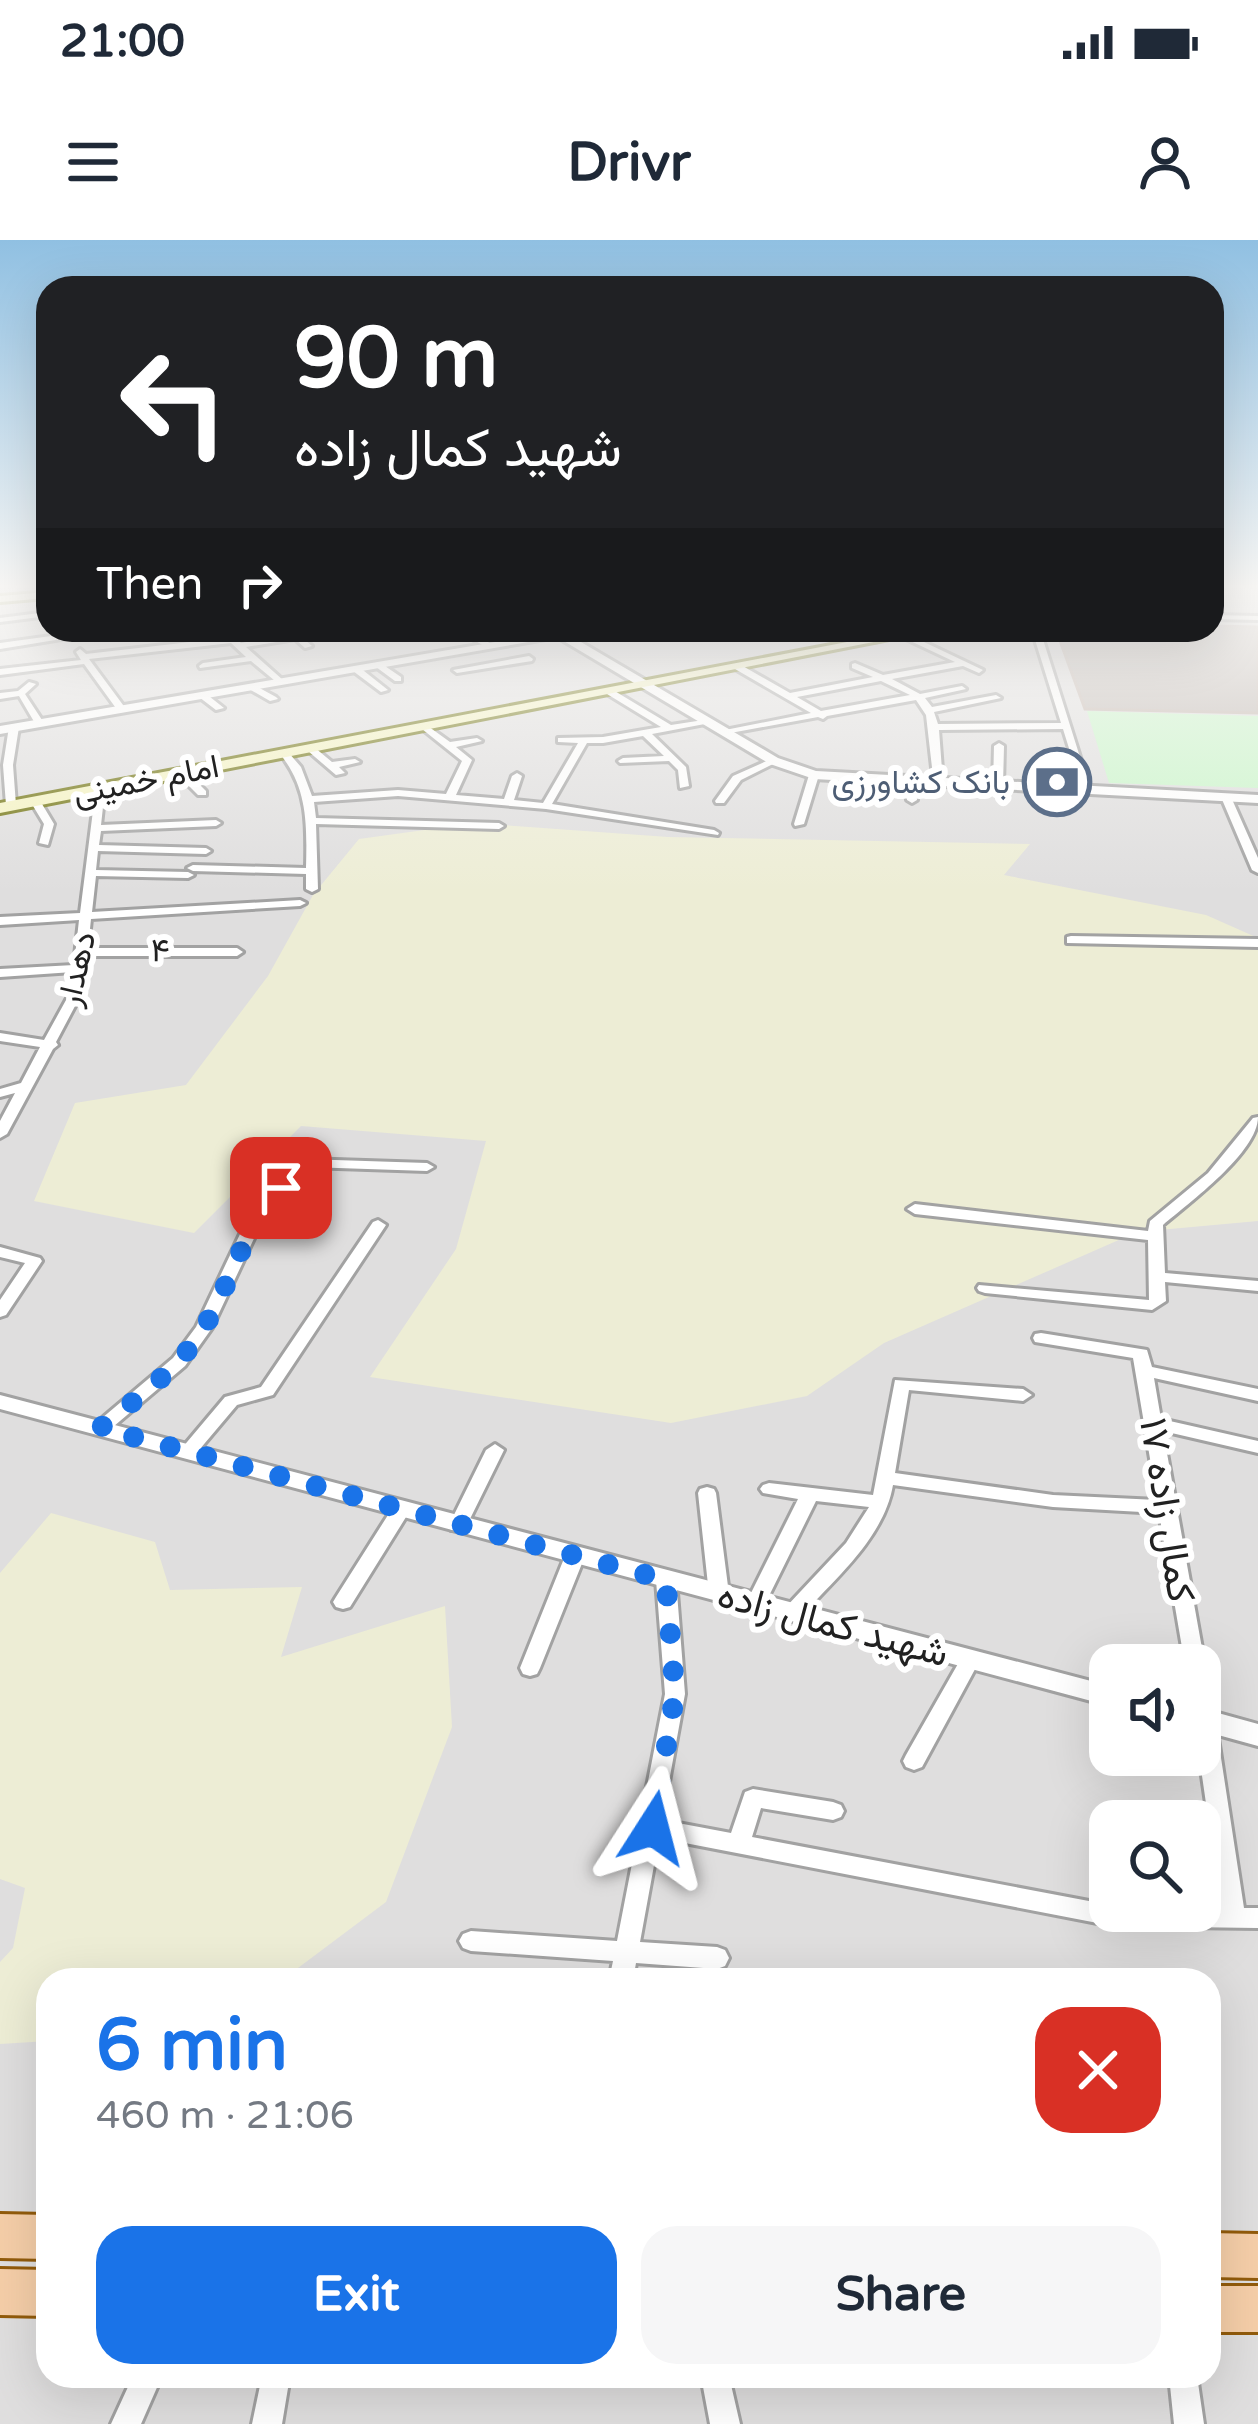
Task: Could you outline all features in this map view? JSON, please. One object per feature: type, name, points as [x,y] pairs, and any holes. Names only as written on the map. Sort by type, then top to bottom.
[{"type":"main road","name":"امام خمینی","points":[[3,807],[626,689]]},
{"type":"main road","points":[[0,2236],[36,2236]]},
{"type":"main road","points":[[1221,2255],[1258,2256]]},
{"type":"main road","points":[[0,2292],[36,2293]]},
{"type":"main road","points":[[1221,2308],[1258,2309]]},
{"type":"street","points":[[105,689],[121,710]]},
{"type":"street","points":[[3,807],[7,728],[240,689]]},
{"type":"street","points":[[255,689],[273,699]]},
{"type":"street","points":[[653,689],[774,760],[814,775],[1258,799]]},
{"type":"street","points":[[776,689],[823,716]]},
{"type":"street","points":[[788,696],[831,689]]},
{"type":"street","points":[[905,689],[925,698],[932,710],[938,783]]},
{"type":"street","points":[[725,731],[962,689]]},
{"type":"street","points":[[1055,689],[1087,790]]},
{"type":"street","points":[[610,692],[670,728]]},
{"type":"street","points":[[202,695],[219,708]]},
{"type":"street","points":[[23,696],[40,723]]},
{"type":"street","points":[[932,710],[996,698]]},
{"type":"street","points":[[620,750],[646,733],[707,721]]},
{"type":"street","points":[[934,727],[1067,726]]},
{"type":"street","points":[[425,727],[469,766],[451,795]]},
{"type":"street","points":[[646,733],[683,769],[684,785]]},
{"type":"street","points":[[561,740],[584,740],[673,758]]},
{"type":"street","points":[[546,806],[584,740]]},
{"type":"street","points":[[448,745],[477,741]]},
{"type":"street","points":[[998,786],[1000,746]]},
{"type":"street","points":[[311,748],[335,769],[356,762]]},
{"type":"street","points":[[285,754],[300,767],[308,799],[312,889]]},
{"type":"street","points":[[720,801],[736,778],[774,760]]},
{"type":"street","points":[[182,773],[202,794]]},
{"type":"street","points":[[799,824],[814,775]]},
{"type":"street","points":[[508,802],[517,776]]},
{"type":"street","points":[[910,782],[912,800]]},
{"type":"street","name":"دهدار","points":[[0,1134],[70,1010],[89,916],[100,789]]},
{"type":"street","points":[[308,799],[346,792],[451,795],[714,833]]},
{"type":"street","points":[[1226,797],[1258,869]]},
{"type":"street","points":[[35,801],[49,824],[44,843]]},
{"type":"street","points":[[309,821],[499,826]]},
{"type":"street","points":[[99,828],[216,823]]},
{"type":"street","points":[[97,848],[206,851],[178,894]]},
{"type":"street","points":[[94,874],[311,871]]},
{"type":"street","points":[[0,921],[300,903]]},
{"type":"street","points":[[1071,940],[1258,943]]},
{"type":"street","name":"۴","points":[[84,952],[237,952]]},
{"type":"street","points":[[0,973],[81,968]]},
{"type":"street","points":[[0,1037],[51,1045]]},
{"type":"street","points":[[0,1093],[28,1085]]},
{"type":"street","points":[[985,1288],[1138,1306],[1158,1301],[1155,1224],[1214,1176],[1258,1121]]},
{"type":"street","points":[[100,1428],[179,1362],[204,1328],[258,1213],[304,1163],[427,1167]]},
{"type":"street","points":[[915,1209],[1152,1236]]},
{"type":"street","points":[[188,1451],[231,1401],[267,1391],[378,1225]]},
{"type":"street","points":[[0,1252],[34,1261],[0,1312]]},
{"type":"street","points":[[1159,1277],[1258,1286]]},
{"type":"street","points":[[1041,1338],[1258,1395]]},
{"type":"street","name":"کمال زاده ۱۷","points":[[1142,1363],[1191,1644]]},
{"type":"street","points":[[792,1613],[853,1548],[881,1502],[901,1384],[1023,1395]]},
{"type":"street","name":"شهید کمال زاده","points":[[0,1402],[1089,1691]]},
{"type":"street","points":[[1154,1423],[1258,1447]]},
{"type":"street","points":[[458,1525],[495,1450]]},
{"type":"street","points":[[886,1478],[1053,1502],[1167,1507]]},
{"type":"street","points":[[769,1489],[881,1502]]},
{"type":"street","points":[[707,1493],[718,1594]]},
{"type":"street","points":[[755,1604],[810,1494]]},
{"type":"street","points":[[343,1602],[402,1509]]},
{"type":"street","points":[[530,1668],[575,1556]]},
{"type":"street","points":[[623,1968],[675,1694],[666,1580]]},
{"type":"street","points":[[914,1761],[970,1660]]},
{"type":"street","points":[[1221,1725],[1258,1735]]},
{"type":"street","points":[[653,1828],[1112,1916],[1246,1918],[1216,1776]]},
{"type":"street","points":[[739,1844],[753,1798],[833,1811]]},
{"type":"street","points":[[471,1941],[717,1958]]},
{"type":"street","points":[[126,2424],[142,2388]]},
{"type":"street","points":[[267,2424],[274,2388]]},
{"type":"street","points":[[718,2388],[725,2424]]},
{"type":"street","points":[[1184,2388],[1189,2424]]},
{"type":"shaded area","points":[[0,689],[1258,689],[1258,2424],[0,2424]]},
{"type":"green space","points":[[1087,711],[1258,716],[1258,788],[1109,783]]},
{"type":"green space","points":[[475,823],[668,837],[1030,844],[1004,875],[1206,915],[1258,938],[1258,1221],[1137,1232],[884,1343],[807,1396],[671,1423],[370,1377],[456,1249],[486,1141],[301,1126],[194,1233],[34,1201],[75,1103],[186,1085],[268,976],[313,895],[359,839]]},
{"type":"green space","points":[[51,1513],[155,1542],[170,1590],[302,1587],[281,1657],[445,1606],[452,1727],[386,1902],[298,1968],[36,1968],[36,2042],[0,2044],[0,1962],[13,1948],[25,1888],[0,1879],[0,1573]]},
{"type":"building","points":[[1078,689],[1258,689],[1258,713],[1085,709]]},
{"type":"place","name":"بانک کشاورزی","points":[[1057,782]]},
{"type":"route","points":[[281,1188],[258,1213],[204,1328],[179,1362],[100,1428],[666,1580],[675,1694],[653,1828]]}]
